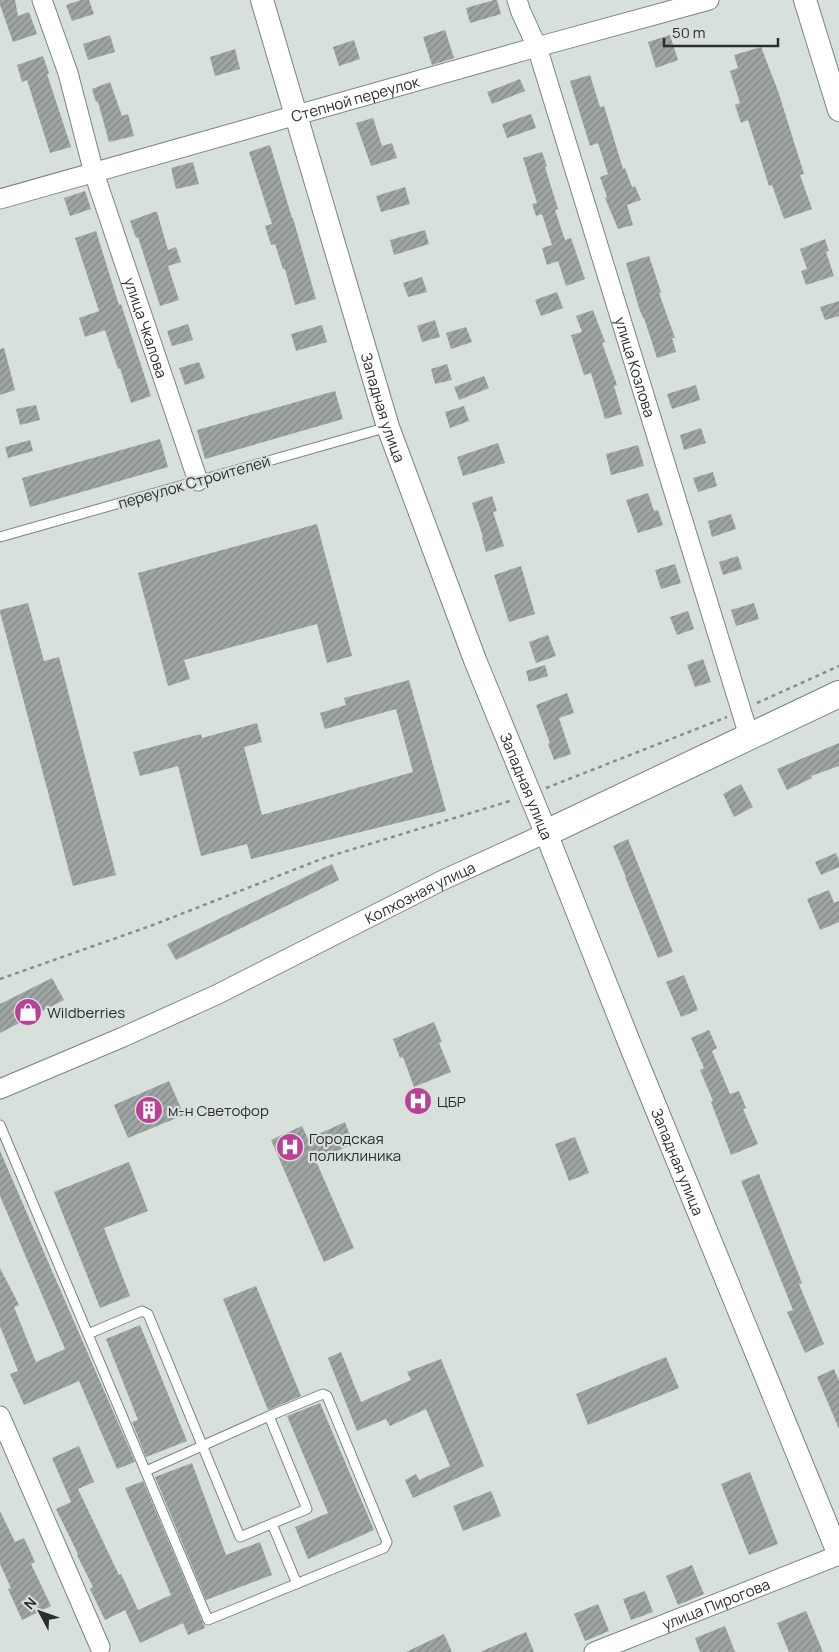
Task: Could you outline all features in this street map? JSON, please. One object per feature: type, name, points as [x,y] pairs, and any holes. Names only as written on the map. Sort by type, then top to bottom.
[{"type":"main road","name":"Колхозная улица","points":[[546,834],[839,694]]},
{"type":"street","name":"улица Чкалова","points":[[42,0],[68,73],[94,173],[198,481]]},
{"type":"street","name":"Западная улица","points":[[262,0],[388,427],[475,660],[627,1038],[839,1555]]},
{"type":"street","name":"улица Козлова","points":[[517,0],[537,47],[749,736]]},
{"type":"street","name":"Степной переулок","points":[[0,200],[709,0]]},
{"type":"street","points":[[805,0],[839,110]]},
{"type":"street","name":"Колхозная улица","points":[[0,1089],[216,995],[443,880],[546,834]]},
{"type":"street","points":[[0,1416],[100,1647]]},
{"type":"street","name":"улица Пирогова","points":[[594,1652],[839,1555]]},
{"type":"lane","name":"переулок Строителей","points":[[0,537],[388,427]]},
{"type":"lane","points":[[0,1125],[208,1620],[384,1548],[387,1542],[327,1396],[322,1394],[146,1471]]},
{"type":"lane","points":[[88,1334],[142,1311],[148,1314],[240,1537],[308,1508],[269,1416]]},
{"type":"lane","points":[[272,1524],[297,1584]]},
{"type":"path","points":[[0,980],[153,926],[324,858],[530,794],[741,710],[839,666]]},
{"type":"building","points":[[0,0],[15,0],[18,16],[29,12],[37,34],[13,42]]},
{"type":"building","points":[[81,0],[89,0],[94,14],[72,21],[66,5]]},
{"type":"building","points":[[497,0],[501,14],[470,23],[466,8]]},
{"type":"building","points":[[445,30],[454,58],[432,65],[423,37]]},
{"type":"building","points":[[110,35],[115,52],[88,60],[83,44]]},
{"type":"building","points":[[670,35],[678,60],[656,68],[648,42]]},
{"type":"building","points":[[354,40],[360,59],[339,66],[333,47]]},
{"type":"building","points":[[761,47],[778,91],[804,174],[800,175],[812,209],[784,219],[772,185],[769,186],[748,120],[741,123],[735,105],[740,103],[730,71],[738,68],[734,55]]},
{"type":"building","points":[[235,49],[240,69],[215,76],[210,57]]},
{"type":"building","points":[[43,56],[71,147],[50,153],[27,80],[22,82],[17,65]]},
{"type":"building","points":[[590,75],[600,107],[604,106],[623,169],[625,168],[632,187],[635,186],[641,200],[627,205],[633,225],[618,229],[605,198],[607,197],[600,177],[608,174],[598,143],[590,146],[570,81]]},
{"type":"building","points":[[520,79],[525,91],[492,104],[487,92]]},
{"type":"building","points":[[110,82],[122,116],[128,114],[134,136],[109,142],[98,102],[96,102],[92,89]]},
{"type":"building","points":[[531,114],[536,128],[507,138],[502,124]]},
{"type":"building","points":[[373,118],[382,146],[392,143],[397,158],[371,166],[356,123]]},
{"type":"building","points":[[270,145],[316,299],[295,305],[285,269],[283,269],[275,244],[271,245],[265,226],[272,224],[249,152]]},
{"type":"building","points":[[542,152],[558,209],[555,210],[565,240],[571,238],[585,279],[566,286],[558,261],[547,265],[542,248],[552,245],[542,214],[536,216],[532,204],[537,203],[523,158]]},
{"type":"building","points":[[193,162],[199,184],[176,189],[171,168]]},
{"type":"building","points":[[405,187],[410,204],[381,212],[376,196]]},
{"type":"building","points":[[85,191],[91,209],[70,216],[64,198]]},
{"type":"building","points":[[157,212],[168,250],[176,247],[181,262],[168,266],[179,300],[160,306],[138,237],[136,238],[130,221]]},
{"type":"building","points":[[425,230],[429,244],[394,255],[390,240]]},
{"type":"building","points":[[96,231],[119,305],[121,304],[151,396],[131,403],[105,330],[85,337],[79,318],[99,311],[75,238]]},
{"type":"building","points":[[825,239],[829,251],[826,252],[834,276],[806,285],[801,271],[807,269],[800,249]]},
{"type":"building","points":[[649,256],[661,292],[659,293],[675,338],[672,338],[676,352],[657,358],[639,308],[626,263]]},
{"type":"building","points":[[422,277],[427,292],[408,297],[403,283]]},
{"type":"building","points":[[557,292],[563,308],[541,316],[535,300]]},
{"type":"building","points":[[839,301],[839,316],[825,320],[820,307]]},
{"type":"building","points":[[593,310],[605,342],[602,343],[617,385],[614,386],[622,414],[605,419],[591,373],[584,375],[571,335],[582,332],[576,316]]},
{"type":"building","points":[[435,320],[440,337],[422,342],[417,326]]},
{"type":"building","points":[[188,324],[193,340],[172,346],[167,331]]},
{"type":"building","points":[[322,325],[327,342],[296,351],[291,334]]},
{"type":"building","points":[[466,327],[472,342],[451,349],[446,333]]},
{"type":"building","points":[[4,348],[15,390],[0,395],[0,349]]},
{"type":"building","points":[[199,362],[205,378],[185,385],[179,368]]},
{"type":"building","points":[[447,364],[452,380],[435,384],[431,369]]},
{"type":"building","points":[[484,376],[489,388],[459,400],[454,387]]},
{"type":"building","points":[[696,385],[700,400],[672,409],[667,394]]},
{"type":"building","points":[[335,391],[343,419],[205,459],[197,430]]},
{"type":"building","points":[[36,405],[40,420],[20,425],[16,409]]},
{"type":"building","points":[[464,406],[469,421],[450,428],[445,412]]},
{"type":"building","points":[[701,428],[706,443],[684,450],[680,435]]},
{"type":"building","points":[[160,439],[168,467],[30,507],[22,478]]},
{"type":"building","points":[[30,440],[33,451],[8,458],[5,447]]},
{"type":"building","points":[[498,443],[505,463],[463,476],[457,457]]},
{"type":"building","points":[[638,445],[644,466],[611,475],[606,454]]},
{"type":"building","points":[[713,472],[717,486],[698,492],[693,478]]},
{"type":"building","points":[[648,493],[654,511],[658,510],[663,525],[638,533],[626,500]]},
{"type":"building","points":[[492,496],[497,511],[493,512],[504,546],[486,552],[472,503]]},
{"type":"building","points":[[731,514],[736,529],[712,537],[708,521]]},
{"type":"building","points":[[317,524],[352,656],[327,663],[317,624],[184,660],[190,679],[168,686],[138,573]]},
{"type":"building","points":[[738,556],[742,569],[723,575],[719,562]]},
{"type":"building","points":[[675,564],[681,583],[661,589],[655,570]]},
{"type":"building","points":[[521,566],[535,614],[509,622],[494,575]]},
{"type":"building","points":[[28,603],[44,661],[59,657],[116,875],[73,886],[0,612],[0,610]]},
{"type":"building","points":[[754,603],[759,619],[736,626],[731,610]]},
{"type":"building","points":[[688,611],[694,629],[677,635],[670,617]]},
{"type":"building","points":[[548,635],[556,656],[536,663],[529,642]]},
{"type":"building","points":[[703,659],[711,682],[695,687],[687,665]]},
{"type":"building","points":[[545,665],[548,676],[529,682],[526,671]]},
{"type":"building","points":[[409,680],[446,811],[251,859],[247,844],[201,856],[178,766],[140,776],[133,752],[201,734],[202,738],[257,723],[262,742],[244,747],[262,815],[413,772],[396,709],[325,729],[320,713],[346,705],[344,698]]},
{"type":"building","points":[[567,693],[574,713],[559,718],[571,754],[554,760],[536,705]]},
{"type":"building","points":[[839,743],[839,766],[811,776],[812,778],[787,790],[777,769]]},
{"type":"building","points":[[741,784],[753,807],[734,817],[723,794]]},
{"type":"building","points":[[628,839],[673,952],[658,958],[613,846]]},
{"type":"building","points":[[836,853],[839,867],[821,875],[815,862]]},
{"type":"building","points":[[332,864],[339,880],[176,960],[167,944]]},
{"type":"building","points":[[829,890],[834,903],[839,901],[839,922],[820,930],[807,899]]},
{"type":"building","points":[[684,975],[698,1010],[681,1017],[666,982]]},
{"type":"building","name":"Wildberries","points":[[52,978],[64,1000],[0,1033],[0,1004]]},
{"type":"building","points":[[434,1022],[442,1042],[439,1043],[451,1072],[414,1087],[403,1057],[400,1058],[393,1039]]},
{"type":"building","points":[[709,1030],[717,1048],[712,1051],[730,1094],[739,1091],[746,1108],[743,1109],[758,1144],[731,1155],[711,1102],[713,1101],[700,1070],[704,1068],[691,1038]]},
{"type":"building","name":"м-н Светофор","points":[[169,1081],[184,1115],[128,1138],[114,1105]]},
{"type":"building","points":[[345,1122],[353,1144],[316,1161],[354,1248],[324,1262],[271,1140],[302,1126],[308,1139]]},
{"type":"building","points":[[575,1137],[589,1173],[569,1181],[555,1144]]},
{"type":"building","points":[[0,1151],[135,1462],[117,1469],[79,1381],[24,1405],[10,1374],[18,1371],[0,1326],[0,1268],[19,1305],[14,1307],[36,1362],[65,1349],[0,1196]]},
{"type":"building","points":[[129,1162],[148,1211],[104,1228],[130,1296],[100,1308],[54,1192]]},
{"type":"building","points":[[759,1174],[802,1283],[799,1284],[824,1344],[805,1353],[787,1312],[793,1310],[741,1181]]},
{"type":"building","points":[[256,1286],[301,1396],[268,1410],[223,1299]]},
{"type":"building","points":[[140,1325],[187,1441],[146,1457],[132,1422],[138,1420],[106,1339]]},
{"type":"building","points":[[341,1352],[361,1402],[411,1380],[407,1372],[441,1359],[484,1466],[413,1498],[405,1480],[416,1474],[419,1480],[450,1466],[426,1409],[390,1426],[386,1419],[357,1431],[328,1358]]},
{"type":"building","points":[[666,1357],[679,1388],[588,1425],[576,1394]]},
{"type":"building","points":[[834,1369],[839,1381],[839,1429],[817,1377]]},
{"type":"building","points":[[320,1403],[374,1530],[308,1559],[295,1527],[328,1513],[287,1416]]},
{"type":"building","points":[[79,1446],[94,1482],[78,1489],[138,1610],[171,1595],[125,1488],[143,1481],[205,1628],[188,1635],[183,1623],[140,1643],[125,1610],[105,1620],[90,1589],[93,1587],[56,1509],[71,1502],[52,1458]]},
{"type":"building","points":[[192,1463],[226,1555],[260,1542],[272,1575],[206,1600],[155,1477]]},
{"type":"building","points":[[750,1472],[778,1544],[749,1555],[721,1484]]},
{"type":"building","points":[[491,1491],[501,1516],[463,1531],[453,1506]]},
{"type":"building","points":[[0,1511],[15,1542],[24,1538],[35,1562],[31,1564],[51,1606],[22,1620],[8,1589],[11,1588],[0,1564]]},
{"type":"building","points":[[692,1565],[704,1594],[678,1605],[666,1576]]},
{"type":"building","points":[[645,1591],[653,1612],[631,1620],[623,1599]]},
{"type":"building","points":[[598,1604],[609,1631],[585,1641],[574,1614]]},
{"type":"building","points":[[806,1611],[823,1652],[789,1652],[777,1623]]},
{"type":"building","points":[[725,1626],[735,1652],[700,1652],[695,1638]]},
{"type":"building","points":[[526,1632],[534,1652],[480,1652]]},
{"type":"building","points":[[444,1634],[452,1652],[406,1652]]},
{"type":"place","name":"Wildberries","points":[[28,1012]]},
{"type":"place","name":"ЦБР","points":[[418,1101]]},
{"type":"place","name":"м-н Светофор","points":[[149,1110]]},
{"type":"place","name":"Городская поликлиника","points":[[290,1147]]}]
